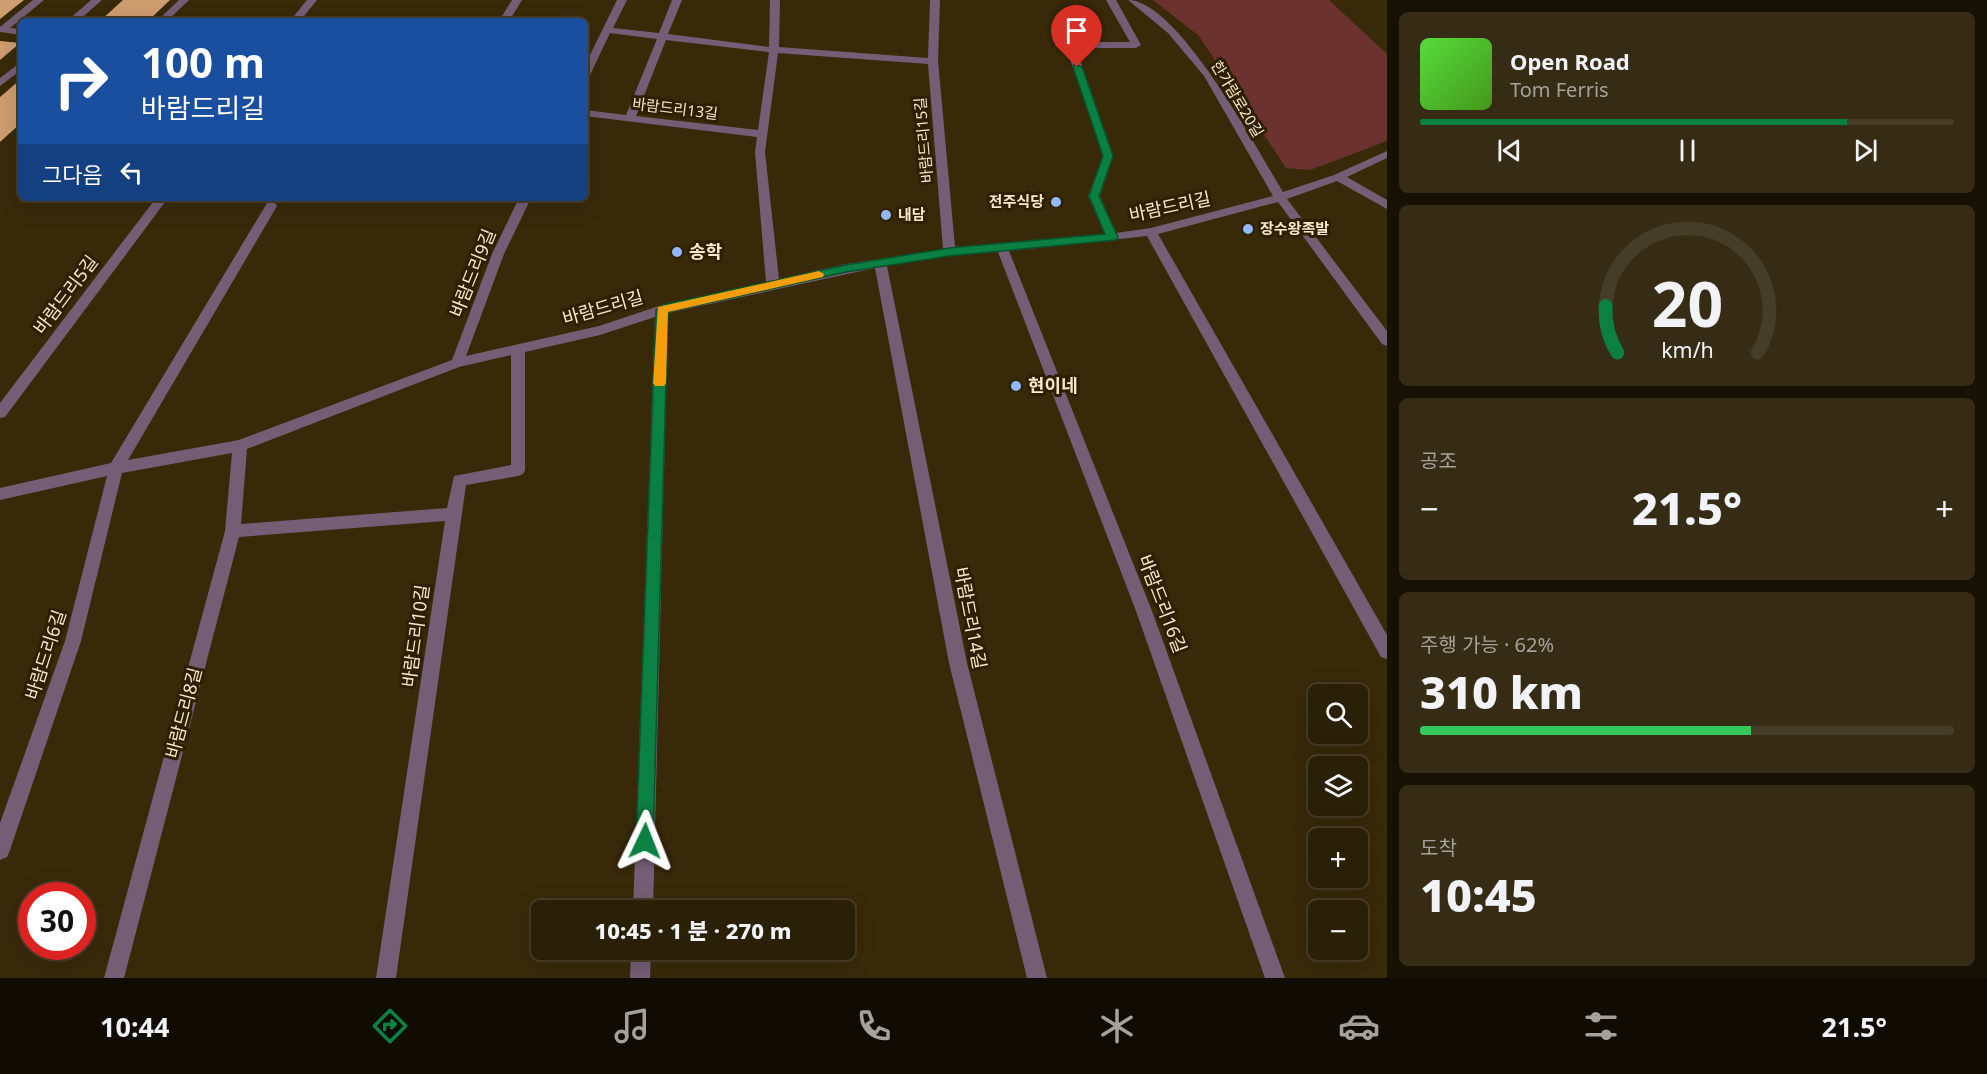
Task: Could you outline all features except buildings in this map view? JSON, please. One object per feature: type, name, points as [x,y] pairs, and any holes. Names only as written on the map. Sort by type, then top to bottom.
[{"type":"street","points":[[18,32],[2,30],[39,0]]},
{"type":"street","points":[[76,18],[97,0]]},
{"type":"street","points":[[165,18],[184,0]]},
{"type":"street","points":[[304,0],[311,0]]},
{"type":"street","points":[[298,18],[311,0]]},
{"type":"street","points":[[506,18],[517,0]]},
{"type":"street","points":[[588,69],[622,0]]},
{"type":"street","points":[[630,118],[677,0]]},
{"type":"street","points":[[773,285],[760,152],[774,50],[775,0]]},
{"type":"street","name":"바람드리15길","points":[[935,0],[933,61],[949,252]]},
{"type":"street","points":[[1111,0],[1136,45],[1070,45],[1108,156],[1094,196],[1112,237]]},
{"type":"street","name":"한가람로20길","points":[[1133,0],[1171,31],[1208,75],[1280,197],[1387,341]]},
{"type":"street","points":[[607,30],[774,50],[933,61]]},
{"type":"street","points":[[0,83],[18,68]]},
{"type":"street","name":"바람드리13길","points":[[588,113],[762,134]]},
{"type":"street","name":"바람드리길","points":[[0,494],[116,468],[240,446],[458,363],[600,330],[662,310],[880,263],[949,252],[1151,232],[1280,197],[1338,177],[1387,154]]},
{"type":"street","points":[[1338,177],[1387,205]]},
{"type":"street","name":"바람드리5길","points":[[0,413],[160,201]]},
{"type":"street","name":"바람드리9길","points":[[458,363],[498,254],[524,201]]},
{"type":"street","points":[[116,468],[271,206]]},
{"type":"street","points":[[1151,232],[1387,651]]},
{"type":"street","name":"바람드리16길","points":[[1002,248],[1046,354],[1213,795],[1275,978]]},
{"type":"street","name":"바람드리14길","points":[[880,263],[958,663],[1037,978]]},
{"type":"street","points":[[642,900],[662,310]]},
{"type":"street","name":"바람드리10길","points":[[386,978],[459,480],[518,470],[518,349]]},
{"type":"street","name":"바람드리8길","points":[[114,978],[233,531],[240,446]]},
{"type":"street","name":"바람드리6길","points":[[0,850],[74,641],[116,468]]},
{"type":"street","points":[[233,531],[454,514]]},
{"type":"street","points":[[640,978],[641,960]]},
{"type":"shaded area","points":[[1153,0],[1329,0],[1387,54],[1387,141],[1310,170],[1286,168],[1199,36]]},
{"type":"slow traffic","points":[[660,383],[662,310],[819,274]]},
{"type":"place","name":"전주식당","points":[[1056,202]]},
{"type":"place","name":"내담","points":[[886,215]]},
{"type":"place","name":"장수왕족발","points":[[1248,229]]},
{"type":"place","name":"송학","points":[[677,252]]},
{"type":"place","name":"현이네","points":[[1016,386]]},
{"type":"route","points":[[645,841],[662,310],[846,268],[949,252],[1081,242],[1112,237],[1094,196],[1108,156],[1077,67]]}]
